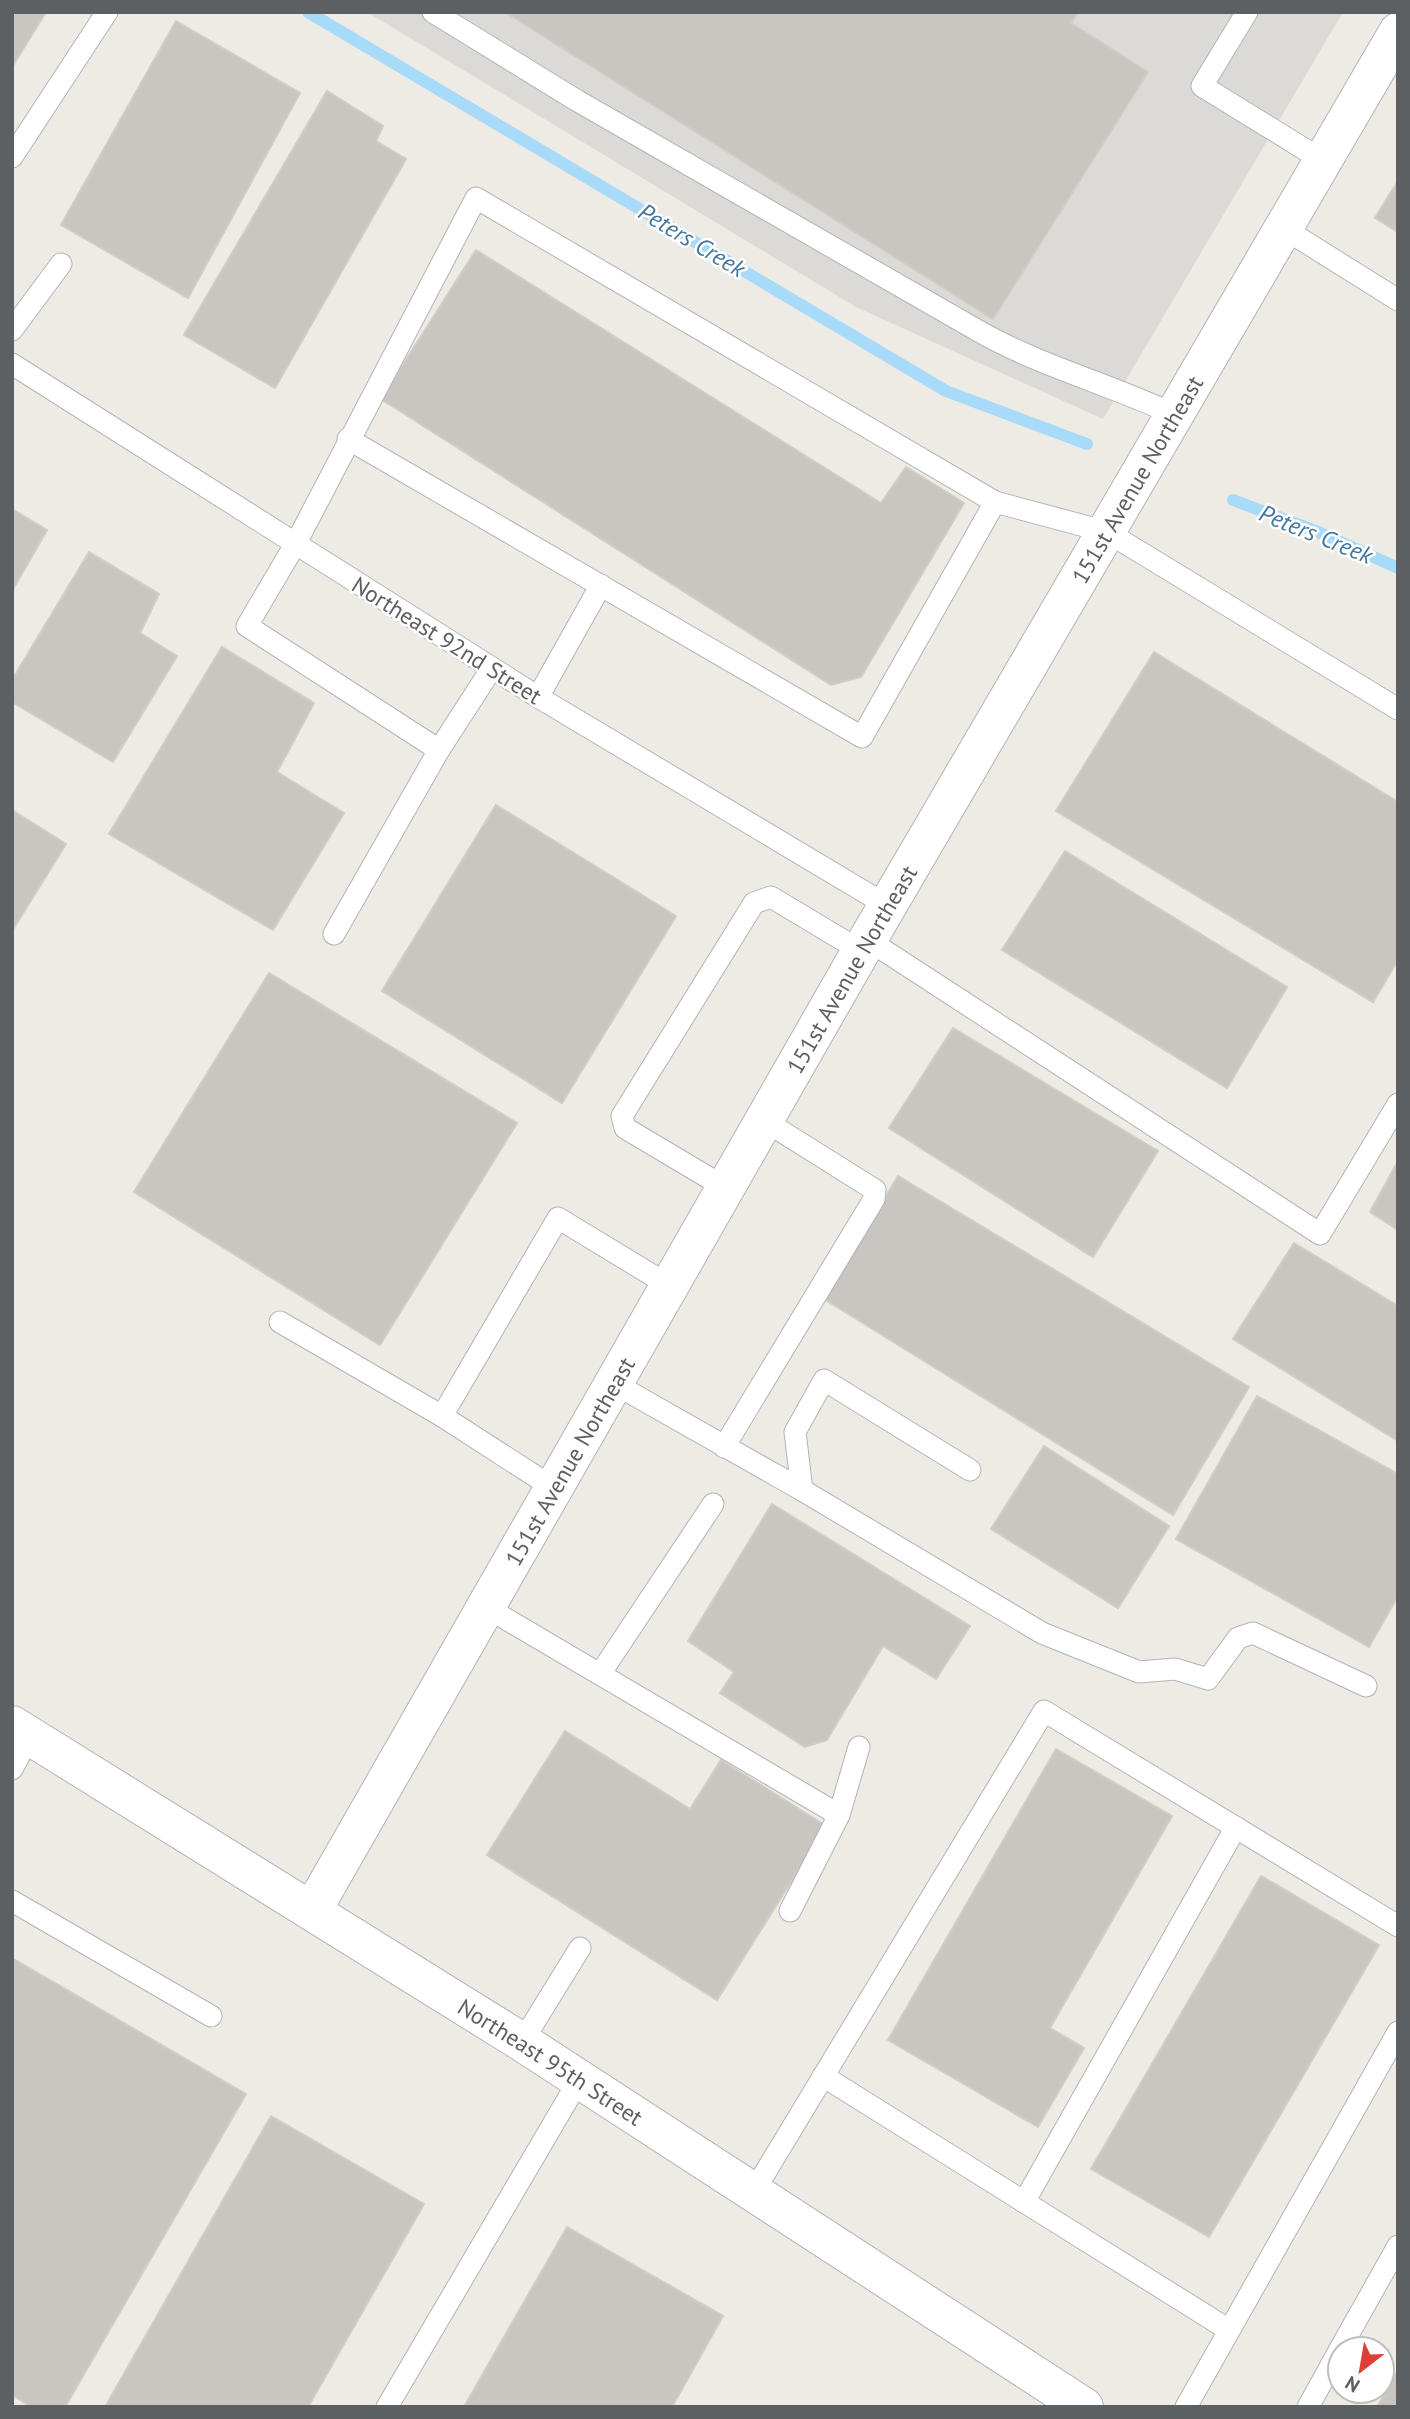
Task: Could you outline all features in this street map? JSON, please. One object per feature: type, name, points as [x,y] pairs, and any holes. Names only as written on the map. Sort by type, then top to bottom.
[{"type":"street","name":"151st Avenue Northeast","points":[[313,1909],[864,945],[1398,32]]},
{"type":"street","name":"Northeast 95th Street","points":[[18,1743],[313,1909],[754,2191],[1084,2407]]},
{"type":"lane","points":[[12,157],[107,12]]},
{"type":"lane","points":[[433,12],[576,100],[1008,348],[1138,397],[1175,415]]},
{"type":"lane","points":[[1247,12],[1202,86],[1322,160]]},
{"type":"lane","points":[[439,750],[247,626],[296,544],[348,439],[477,198],[995,502],[1107,532],[1398,709]]},
{"type":"lane","points":[[1283,228],[1398,300]]},
{"type":"lane","points":[[12,330],[61,264]]},
{"type":"lane","name":"Northeast 92nd Street","points":[[12,364],[538,697],[888,906]]},
{"type":"lane","points":[[348,439],[862,737],[995,502]]},
{"type":"lane","points":[[538,697],[601,585]]},
{"type":"lane","points":[[334,934],[439,750],[492,668]]},
{"type":"lane","points":[[726,1188],[625,1128],[622,1116],[754,903],[771,897],[864,945],[1320,1234],[1398,1104]]},
{"type":"lane","points":[[724,1447],[874,1199],[875,1190],[765,1121]]},
{"type":"lane","points":[[442,1416],[558,1218],[670,1286]]},
{"type":"lane","points":[[280,1322],[442,1416],[552,1487]]},
{"type":"lane","points":[[803,1490],[795,1432],[824,1380],[970,1470]]},
{"type":"lane","points":[[615,1384],[803,1490],[1042,1633],[1139,1672],[1175,1669],[1208,1679],[1238,1638],[1253,1633],[1366,1686]]},
{"type":"lane","points":[[600,1674],[713,1504]]},
{"type":"lane","points":[[484,1606],[839,1815]]},
{"type":"lane","points":[[754,2191],[1044,1711],[1398,1926]]},
{"type":"lane","points":[[790,1912],[839,1815],[859,1747]]},
{"type":"lane","points":[[1024,2202],[1236,1827]]},
{"type":"lane","points":[[12,1901],[211,2016]]},
{"type":"lane","points":[[522,2042],[580,1948]]},
{"type":"lane","points":[[1186,2407],[1398,2032]]},
{"type":"lane","points":[[823,2076],[1229,2330]]},
{"type":"lane","points":[[387,2407],[579,2080]]},
{"type":"lane","points":[[1348,2335],[1398,2246]]},
{"type":"lane","points":[[1308,2407],[1326,2374]]},
{"type":"shaded area","points":[[367,12],[1343,12],[1103,419],[856,307]]},
{"type":"building","points":[[12,12],[46,12],[12,67]]},
{"type":"building","points":[[505,12],[1078,12],[1071,23],[1148,72],[993,319]]},
{"type":"building","points":[[176,21],[300,93],[188,298],[61,225]]},
{"type":"building","points":[[327,91],[383,126],[376,141],[406,159],[275,388],[184,335]]},
{"type":"building","points":[[1398,181],[1398,232],[1375,218]]},
{"type":"building","points":[[476,250],[881,503],[906,467],[964,503],[861,677],[831,685],[381,399]]},
{"type":"building","points":[[12,509],[47,530],[12,591]]},
{"type":"building","points":[[89,552],[159,594],[140,633],[177,656],[113,762],[12,702],[12,680]]},
{"type":"building","points":[[222,647],[314,703],[277,772],[344,813],[273,930],[109,834]]},
{"type":"building","points":[[1154,652],[1398,802],[1398,960],[1373,1002],[1056,811]]},
{"type":"building","points":[[496,805],[676,916],[562,1103],[382,991]]},
{"type":"building","points":[[12,810],[66,844],[12,931]]},
{"type":"building","points":[[1065,851],[1287,987],[1227,1088],[1002,950]]},
{"type":"building","points":[[269,973],[517,1123],[380,1345],[134,1192]]},
{"type":"building","points":[[953,1028],[1158,1151],[1093,1257],[889,1128]]},
{"type":"building","points":[[1398,1161],[1398,1230],[1370,1212]]},
{"type":"building","points":[[898,1176],[1249,1387],[1173,1515],[824,1299]]},
{"type":"building","points":[[1294,1243],[1398,1306],[1398,1441],[1233,1339]]},
{"type":"building","points":[[1257,1396],[1398,1474],[1398,1596],[1369,1647],[1176,1539]]},
{"type":"building","points":[[1044,1446],[1169,1526],[1118,1608],[991,1529]]},
{"type":"building","points":[[772,1504],[970,1626],[936,1679],[883,1646],[827,1740],[805,1747],[720,1693],[734,1672],[688,1641]]},
{"type":"building","points":[[565,1731],[690,1809],[721,1760],[826,1826],[717,2000],[487,1855]]},
{"type":"building","points":[[1056,1749],[1172,1816],[1050,2028],[1084,2048],[1038,2127],[888,2040]]},
{"type":"building","points":[[1261,1876],[1379,1945],[1209,2237],[1091,2169]]},
{"type":"building","points":[[12,1958],[246,2094],[65,2407],[32,2407],[12,2395]]},
{"type":"building","points":[[271,2116],[424,2204],[308,2407],[105,2407]]},
{"type":"building","points":[[567,2227],[723,2316],[672,2407],[464,2407]]},
{"type":"building","points":[[1398,2371],[1398,2407],[1377,2407],[1396,2405]]},
{"type":"waterway","name":"Peters Creek","points":[[308,12],[946,391],[1087,444]]},
{"type":"waterway","name":"Peters Creek","points":[[1233,500],[1316,531],[1398,568]]}]
